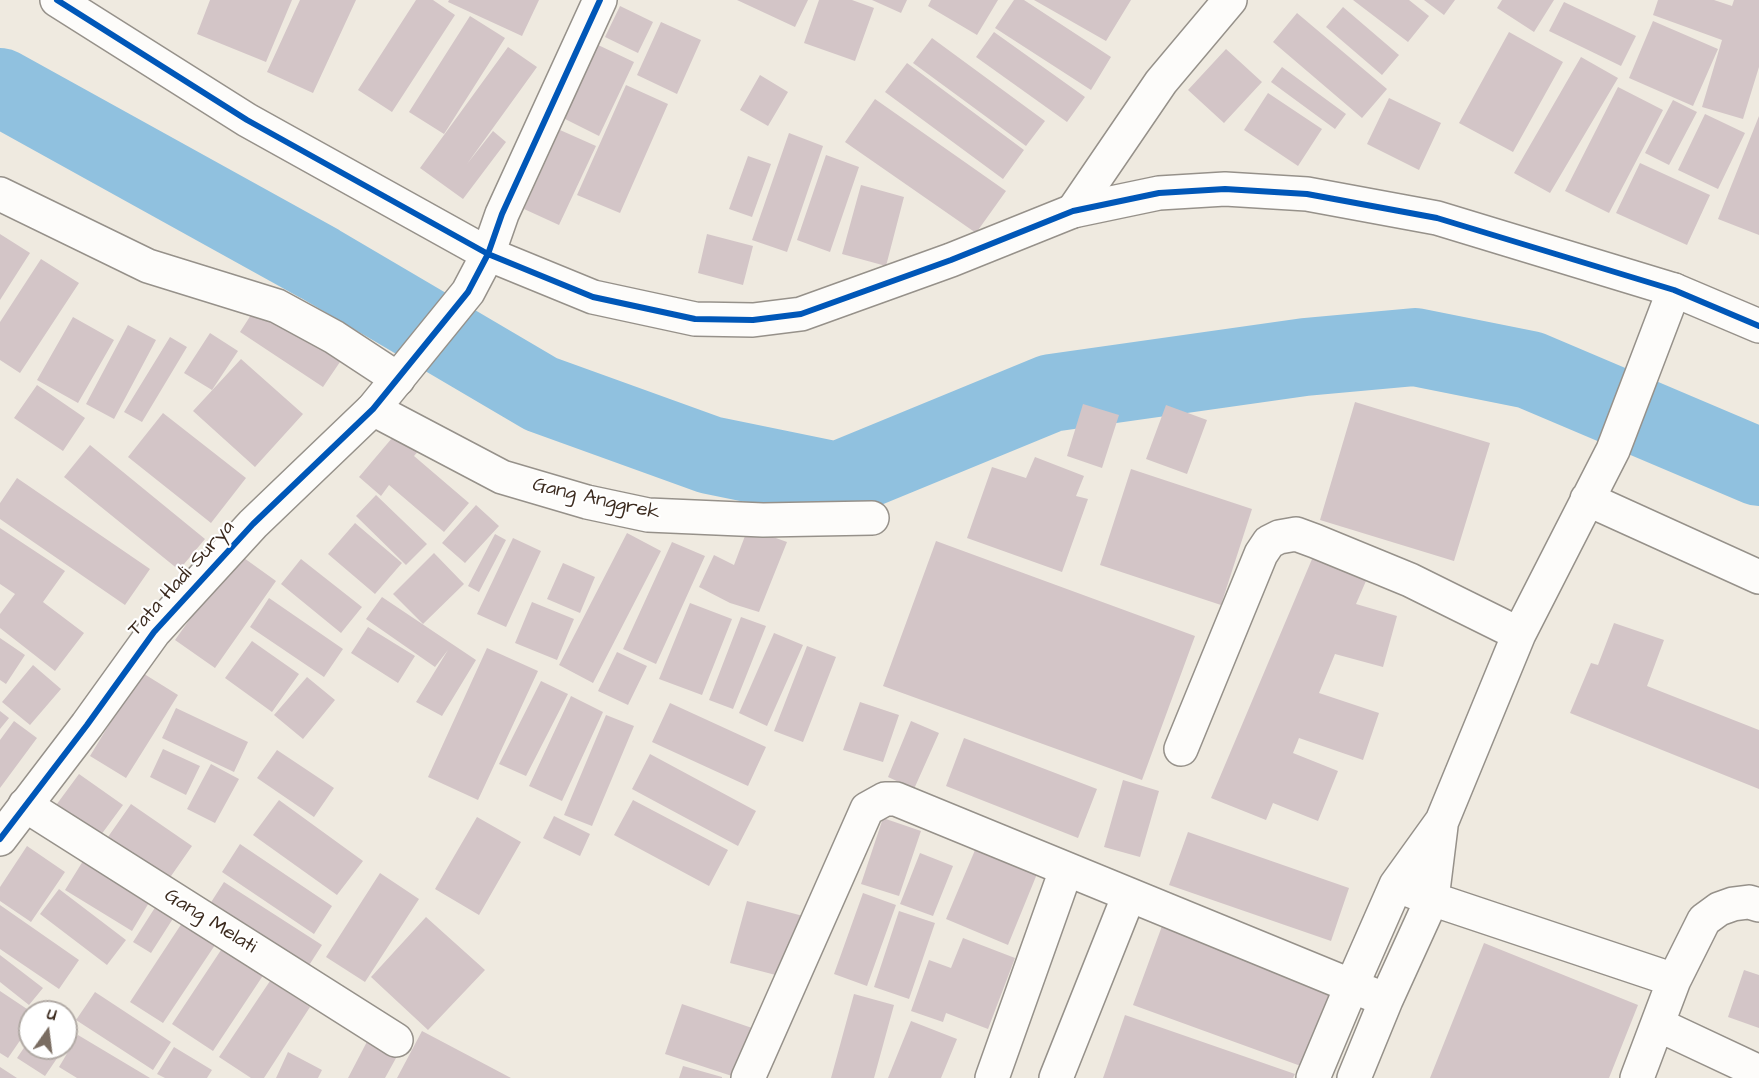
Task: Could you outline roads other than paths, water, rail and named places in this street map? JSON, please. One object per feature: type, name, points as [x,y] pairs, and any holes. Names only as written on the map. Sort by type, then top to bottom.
[{"type":"street","points":[[57,0],[247,120],[488,254],[593,297],[695,319],[753,320],[801,314],[951,260],[1073,212],[1159,193],[1225,189],[1307,194],[1437,218],[1674,290],[1759,326]]},
{"type":"street","name":"Tata Hadi Surya","points":[[0,839],[154,632],[253,524],[374,409],[468,292],[488,254],[502,214],[600,0]]},
{"type":"street","points":[[1073,212],[1161,82],[1230,0]]},
{"type":"street","points":[[0,194],[148,266],[277,306],[334,337],[405,370]]},
{"type":"street","points":[[1313,1078],[1396,885],[1442,821],[1519,634],[1620,432],[1674,290]]},
{"type":"street","name":"Gang Anggrek","points":[[374,409],[502,477],[598,504],[648,515],[801,520],[872,518]]},
{"type":"street","points":[[1587,499],[1759,577]]},
{"type":"street","points":[[1181,749],[1261,554],[1269,542],[1279,537],[1296,534],[1315,541],[1410,580],[1519,634]]},
{"type":"street","points":[[748,1078],[867,809],[878,802],[896,799],[1386,1000]]},
{"type":"street","name":"Gang Melati","points":[[25,805],[396,1040]]},
{"type":"street","points":[[1354,1078],[1386,1000],[1432,899],[1442,821]]},
{"type":"street","points":[[992,1078],[1066,870]]},
{"type":"street","points":[[1396,885],[1674,980]]},
{"type":"street","points":[[1056,1078],[1128,895]]},
{"type":"street","points":[[1637,1078],[1659,1025],[1674,980],[1704,920],[1719,909],[1733,904],[1749,902],[1759,905]]},
{"type":"street","points":[[1659,1025],[1759,1072]]},
{"type":"waterway","points":[[0,87],[320,264],[541,394],[710,455],[837,481],[1051,393],[1305,357],[1415,347],[1530,370],[1759,467]]}]
